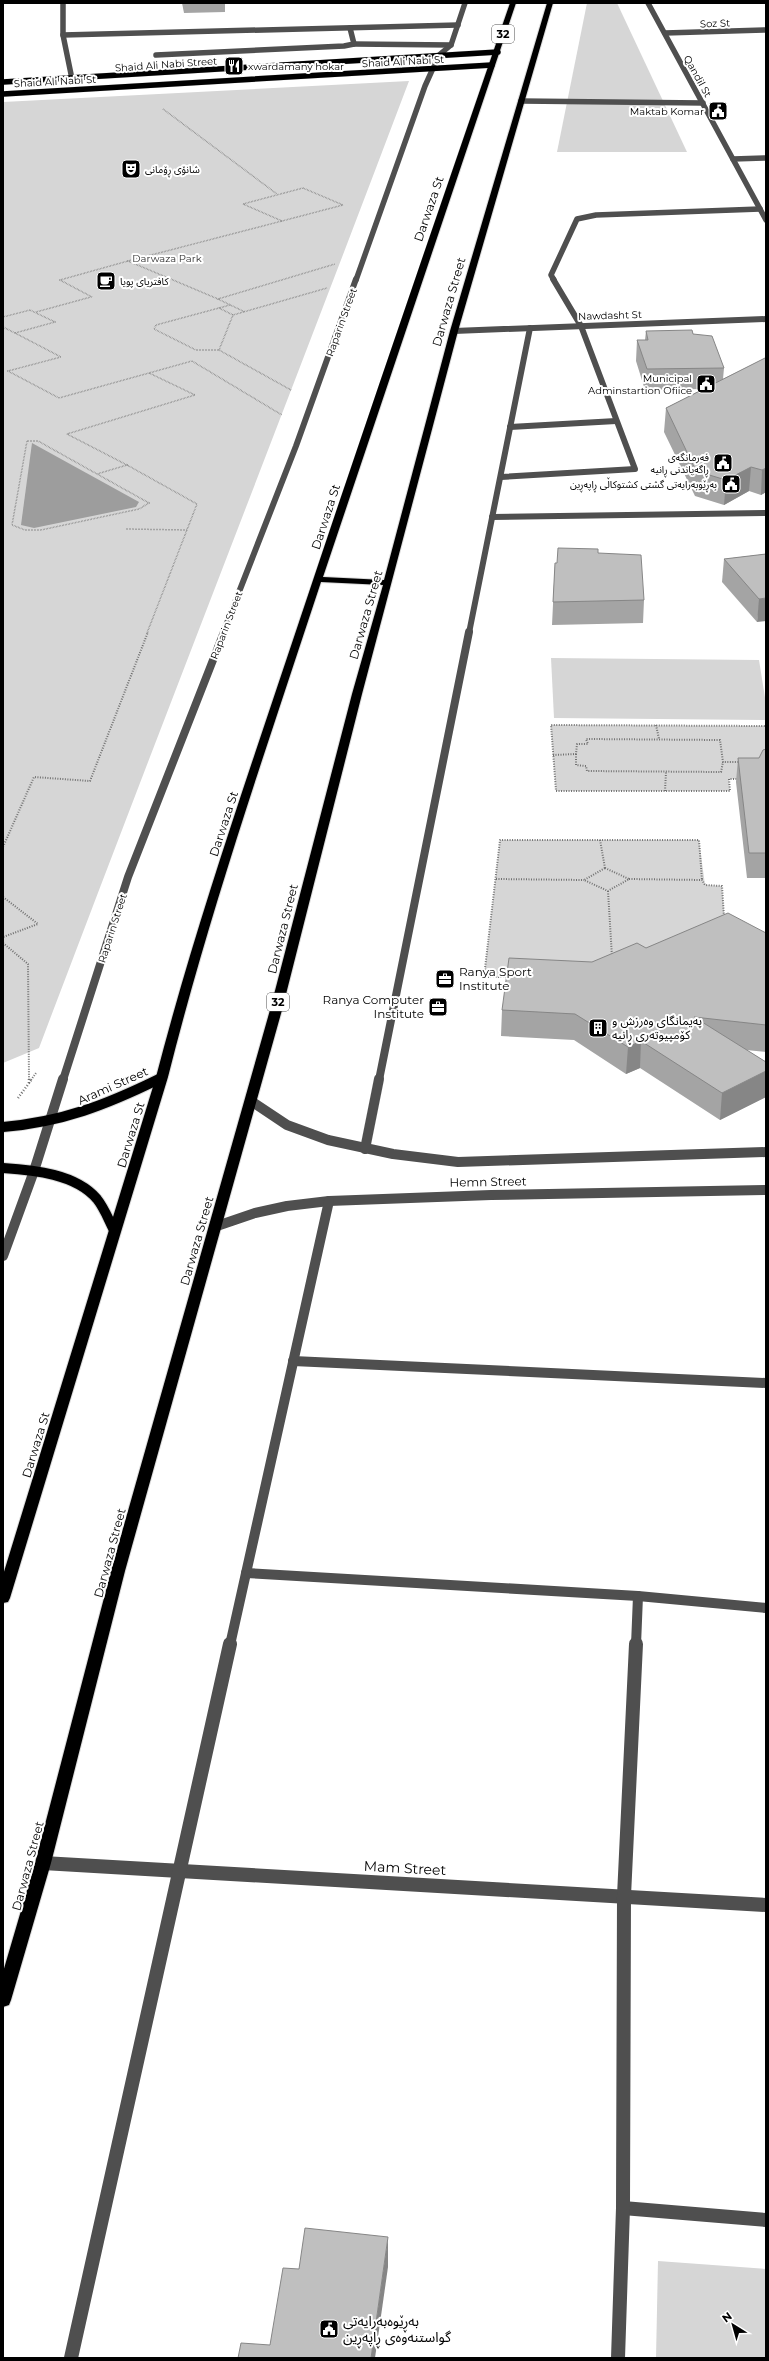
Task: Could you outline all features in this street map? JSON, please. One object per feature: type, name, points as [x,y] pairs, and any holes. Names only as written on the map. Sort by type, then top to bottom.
[{"type":"highway","name":"32","points":[[492,65],[498,52],[513,3]]},
{"type":"highway","name":"Darwaza Street","points":[[3,2000],[43,1863],[118,1571],[214,1227],[251,1101],[357,694],[388,583],[454,331],[550,3]]},
{"type":"highway","name":"Darwaza St","points":[[3,1598],[162,1077],[180,1003],[255,768],[319,579],[401,328],[492,65]]},
{"type":"highway","points":[[319,579],[388,583]]},
{"type":"main road","name":"Shaid Ali Nabi Street","points":[[3,82],[498,52]]},
{"type":"main road","name":"Shaid Ali Nabi St","points":[[3,94],[492,65]]},
{"type":"main road","name":"Arami Street","points":[[3,1127],[48,1123],[94,1111],[162,1077]]},
{"type":"main road","points":[[3,1168],[34,1171],[59,1176],[80,1186],[96,1199],[115,1232]]},
{"type":"street","points":[[63,3],[63,35],[72,79]]},
{"type":"street","points":[[156,55],[354,44],[451,45],[465,3]]},
{"type":"street","name":"Qandil St","points":[[648,3],[766,220]]},
{"type":"street","points":[[63,35],[458,25]]},
{"type":"street","points":[[350,28],[354,44]]},
{"type":"street","name":"Soz St","points":[[665,34],[766,30]]},
{"type":"street","name":"Raparin Street","points":[[3,1256],[34,1171],[48,1123],[128,877],[296,446],[433,68],[439,55],[451,45]]},
{"type":"street","points":[[521,100],[703,103]]},
{"type":"street","points":[[733,159],[766,158]]},
{"type":"street","points":[[501,477],[636,470],[616,421],[581,326],[551,275],[568,244],[577,219],[596,215],[760,208]]},
{"type":"street","name":"Nawdasht St","points":[[454,331],[766,319]]},
{"type":"street","points":[[365,1149],[530,328]]},
{"type":"street","points":[[510,427],[616,421]]},
{"type":"street","points":[[492,517],[766,513]]},
{"type":"street","name":"Hemn Street","points":[[251,1101],[285,1124],[306,1133],[365,1149],[412,1158],[458,1162],[766,1152]]},
{"type":"street","name":"Hemn Street","points":[[214,1227],[255,1213],[287,1206],[329,1201],[490,1194],[766,1190]]},
{"type":"street","points":[[71,2358],[178,1871],[329,1201]]},
{"type":"street","points":[[293,1361],[766,1383]]},
{"type":"street","points":[[246,1573],[638,1596],[766,1608]]},
{"type":"street","points":[[618,2358],[623,2208],[624,1896],[638,1596]]},
{"type":"street","name":"Mam Street","points":[[43,1863],[766,1904]]},
{"type":"street","points":[[623,2208],[766,2220]]},
{"type":"path","points":[[161,108],[278,195]]},
{"type":"path","points":[[36,312],[92,297],[60,280],[128,261],[282,221],[343,204],[303,188],[243,204],[282,221]]},
{"type":"path","points":[[128,261],[245,312]]},
{"type":"path","points":[[218,299],[341,262]]},
{"type":"path","points":[[219,308],[233,315],[333,286]]},
{"type":"path","points":[[230,305],[156,325],[154,330],[196,350],[219,350],[297,393]]},
{"type":"path","points":[[3,317],[30,310],[55,322],[15,333]]},
{"type":"path","points":[[219,350],[233,315]]},
{"type":"path","points":[[3,327],[61,357],[8,371],[59,398],[192,361],[289,419]]},
{"type":"path","points":[[3,847],[34,777],[90,781],[197,504],[127,464],[67,434],[195,396],[149,373]]},
{"type":"path","points":[[97,474],[149,502],[139,509],[41,530],[25,530],[12,525],[27,441],[38,441],[97,474],[127,464]]},
{"type":"path","points":[[126,529],[187,530]]},
{"type":"path","points":[[741,779],[728,779],[730,791],[556,791],[551,725],[766,726]]},
{"type":"path","points":[[656,725],[659,739]]},
{"type":"path","points":[[586,739],[659,739],[720,740],[723,762],[721,772],[587,771],[586,766],[576,765],[577,744],[588,744],[586,739]]},
{"type":"path","points":[[553,755],[576,754]]},
{"type":"path","points":[[723,762],[744,762]]},
{"type":"path","points":[[666,772],[666,791]]},
{"type":"path","points":[[515,978],[484,976],[500,840],[700,840],[702,880],[705,885],[722,886],[725,923]]},
{"type":"path","points":[[600,840],[605,868]]},
{"type":"path","points":[[605,868],[629,879],[702,880]]},
{"type":"path","points":[[584,880],[605,868]]},
{"type":"path","points":[[496,879],[584,880],[608,891]]},
{"type":"path","points":[[608,891],[629,879]]},
{"type":"path","points":[[608,891],[612,961]]},
{"type":"path","points":[[3,897],[38,924],[3,937]]},
{"type":"path","points":[[3,943],[28,964],[29,1083]]},
{"type":"path","points":[[14,1103],[37,1072]]},
{"type":"green space","points":[[587,3],[617,3],[687,152],[557,152]]},
{"type":"green space","name":"Darwaza Park","points":[[409,81],[39,1048],[3,1063],[3,102]]},
{"type":"green space","points":[[551,658],[759,660],[766,704],[766,720],[554,718]]},
{"type":"green space","points":[[551,725],[766,726],[766,769],[747,779],[729,779],[730,791],[556,791]]},
{"type":"green space","points":[[500,840],[699,840],[705,885],[722,886],[725,923],[593,980],[484,977]]},
{"type":"green space","points":[[658,2261],[766,2269],[766,2358],[656,2358]]},
{"type":"shaded area","points":[[32,443],[139,502],[136,507],[34,528],[21,525]]},
{"type":"building","points":[[692,330],[693,334],[712,336],[724,368],[647,369],[637,340],[648,340],[646,331]]},
{"type":"building","points":[[765,358],[766,468],[762,470],[751,467],[726,480],[696,471],[666,408]]},
{"type":"building","points":[[558,548],[598,549],[598,553],[641,555],[644,600],[553,602],[555,563],[557,563]]},
{"type":"building","points":[[766,554],[766,598],[759,599],[724,559]]},
{"type":"building","points":[[766,749],[766,853],[749,853],[738,758],[759,758],[763,750]]},
{"type":"building","points":[[728,913],[766,933],[766,1025],[694,1017],[766,1062],[766,1071],[722,1093],[641,1041],[628,1047],[575,1014],[502,1010],[509,958],[592,962],[637,943],[646,948]]},
{"type":"building","name":"بەڕێوەبەرایەتی گواستنەوەی ڕاپەڕین","points":[[305,2228],[388,2237],[371,2358],[238,2358],[241,2343],[270,2345],[283,2268],[299,2269]]},
{"type":"place","name":"xwardamany hokar","points":[[234,66]]},
{"type":"place","name":"Maktab Komar","points":[[718,111]]},
{"type":"place","name":"شانۆی ڕۆمانی","points":[[131,169]]},
{"type":"place","name":"کافتریای پویا","points":[[106,281]]},
{"type":"place","name":"Municipal Adminstartion Ofiice","points":[[706,384]]},
{"type":"place","name":"فەرمانگەی ڕاگەیاندنی ڕانیە","points":[[723,463]]},
{"type":"place","name":"بەڕێوبەرایەتی گشتی کشتوکاڵی ڕاپەڕین","points":[[731,484]]},
{"type":"place","name":"Ranya Sport Institute","points":[[445,979]]},
{"type":"place","name":"Ranya Computer Institute","points":[[438,1007]]},
{"type":"place","name":"پەیمانگای وەرزش و کۆمپیوتەری ڕانیە","points":[[598,1028]]},
{"type":"place","name":"بەڕێوەبەرایەتی گواستنەوەی ڕاپەڕین","points":[[329,2329]]}]
